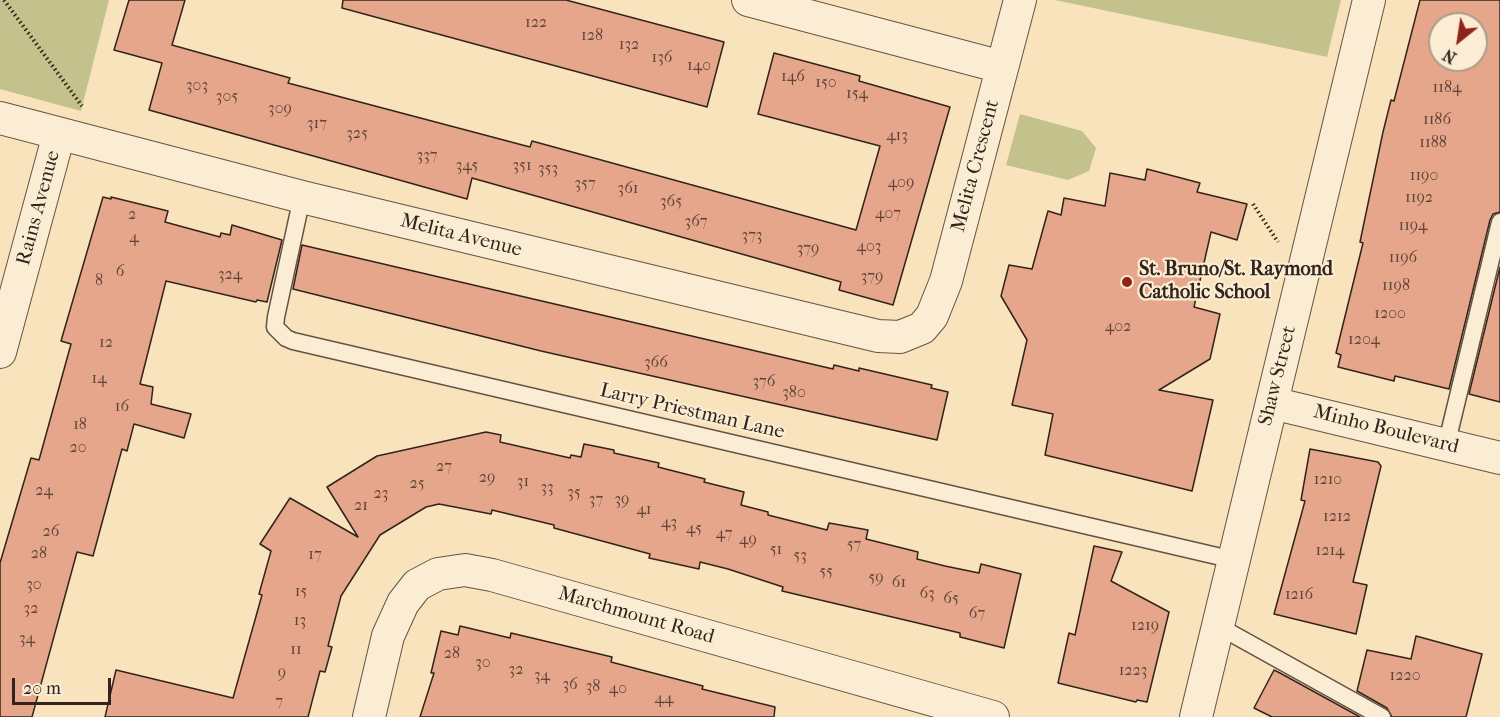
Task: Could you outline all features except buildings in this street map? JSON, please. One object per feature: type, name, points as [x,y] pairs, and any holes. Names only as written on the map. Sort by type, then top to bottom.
[{"type":"street","points":[[748,0],[1002,67]]},
{"type":"street","name":"Melita Crescent","points":[[922,328],[932,316],[945,281],[1020,0]]},
{"type":"street","name":"Shaw Street","points":[[1196,717],[1369,0]]},
{"type":"street","name":"Melita Avenue","points":[[0,118],[302,197],[878,336],[900,337],[922,328]]},
{"type":"street","name":"Rains Avenue","points":[[0,352],[59,134]]},
{"type":"street","name":"Minho Boulevard","points":[[1272,403],[1500,458]]},
{"type":"street","name":"Marchmount Road","points":[[369,717],[388,636],[403,603],[417,585],[438,574],[465,570],[504,578],[993,717]]},
{"type":"lane","name":"Larry Priestman Lane","points":[[302,197],[275,327],[286,338],[293,341],[1234,560]]},
{"type":"lane","points":[[1446,446],[1500,222]]},
{"type":"lane","points":[[1218,626],[1382,717]]},
{"type":"path","points":[[4,0],[85,110]]},
{"type":"path","points":[[1253,204],[1283,250]]},
{"type":"shaded area","points":[[0,0],[109,0],[81,111],[0,89]]},
{"type":"shaded area","points":[[1055,0],[1341,0],[1327,57]]},
{"type":"shaded area","points":[[1020,114],[1082,131],[1096,148],[1089,171],[1068,180],[1006,165]]},
{"type":"place","name":"St. Bruno/St. Raymond Catholic School","points":[[1127,282]]}]
